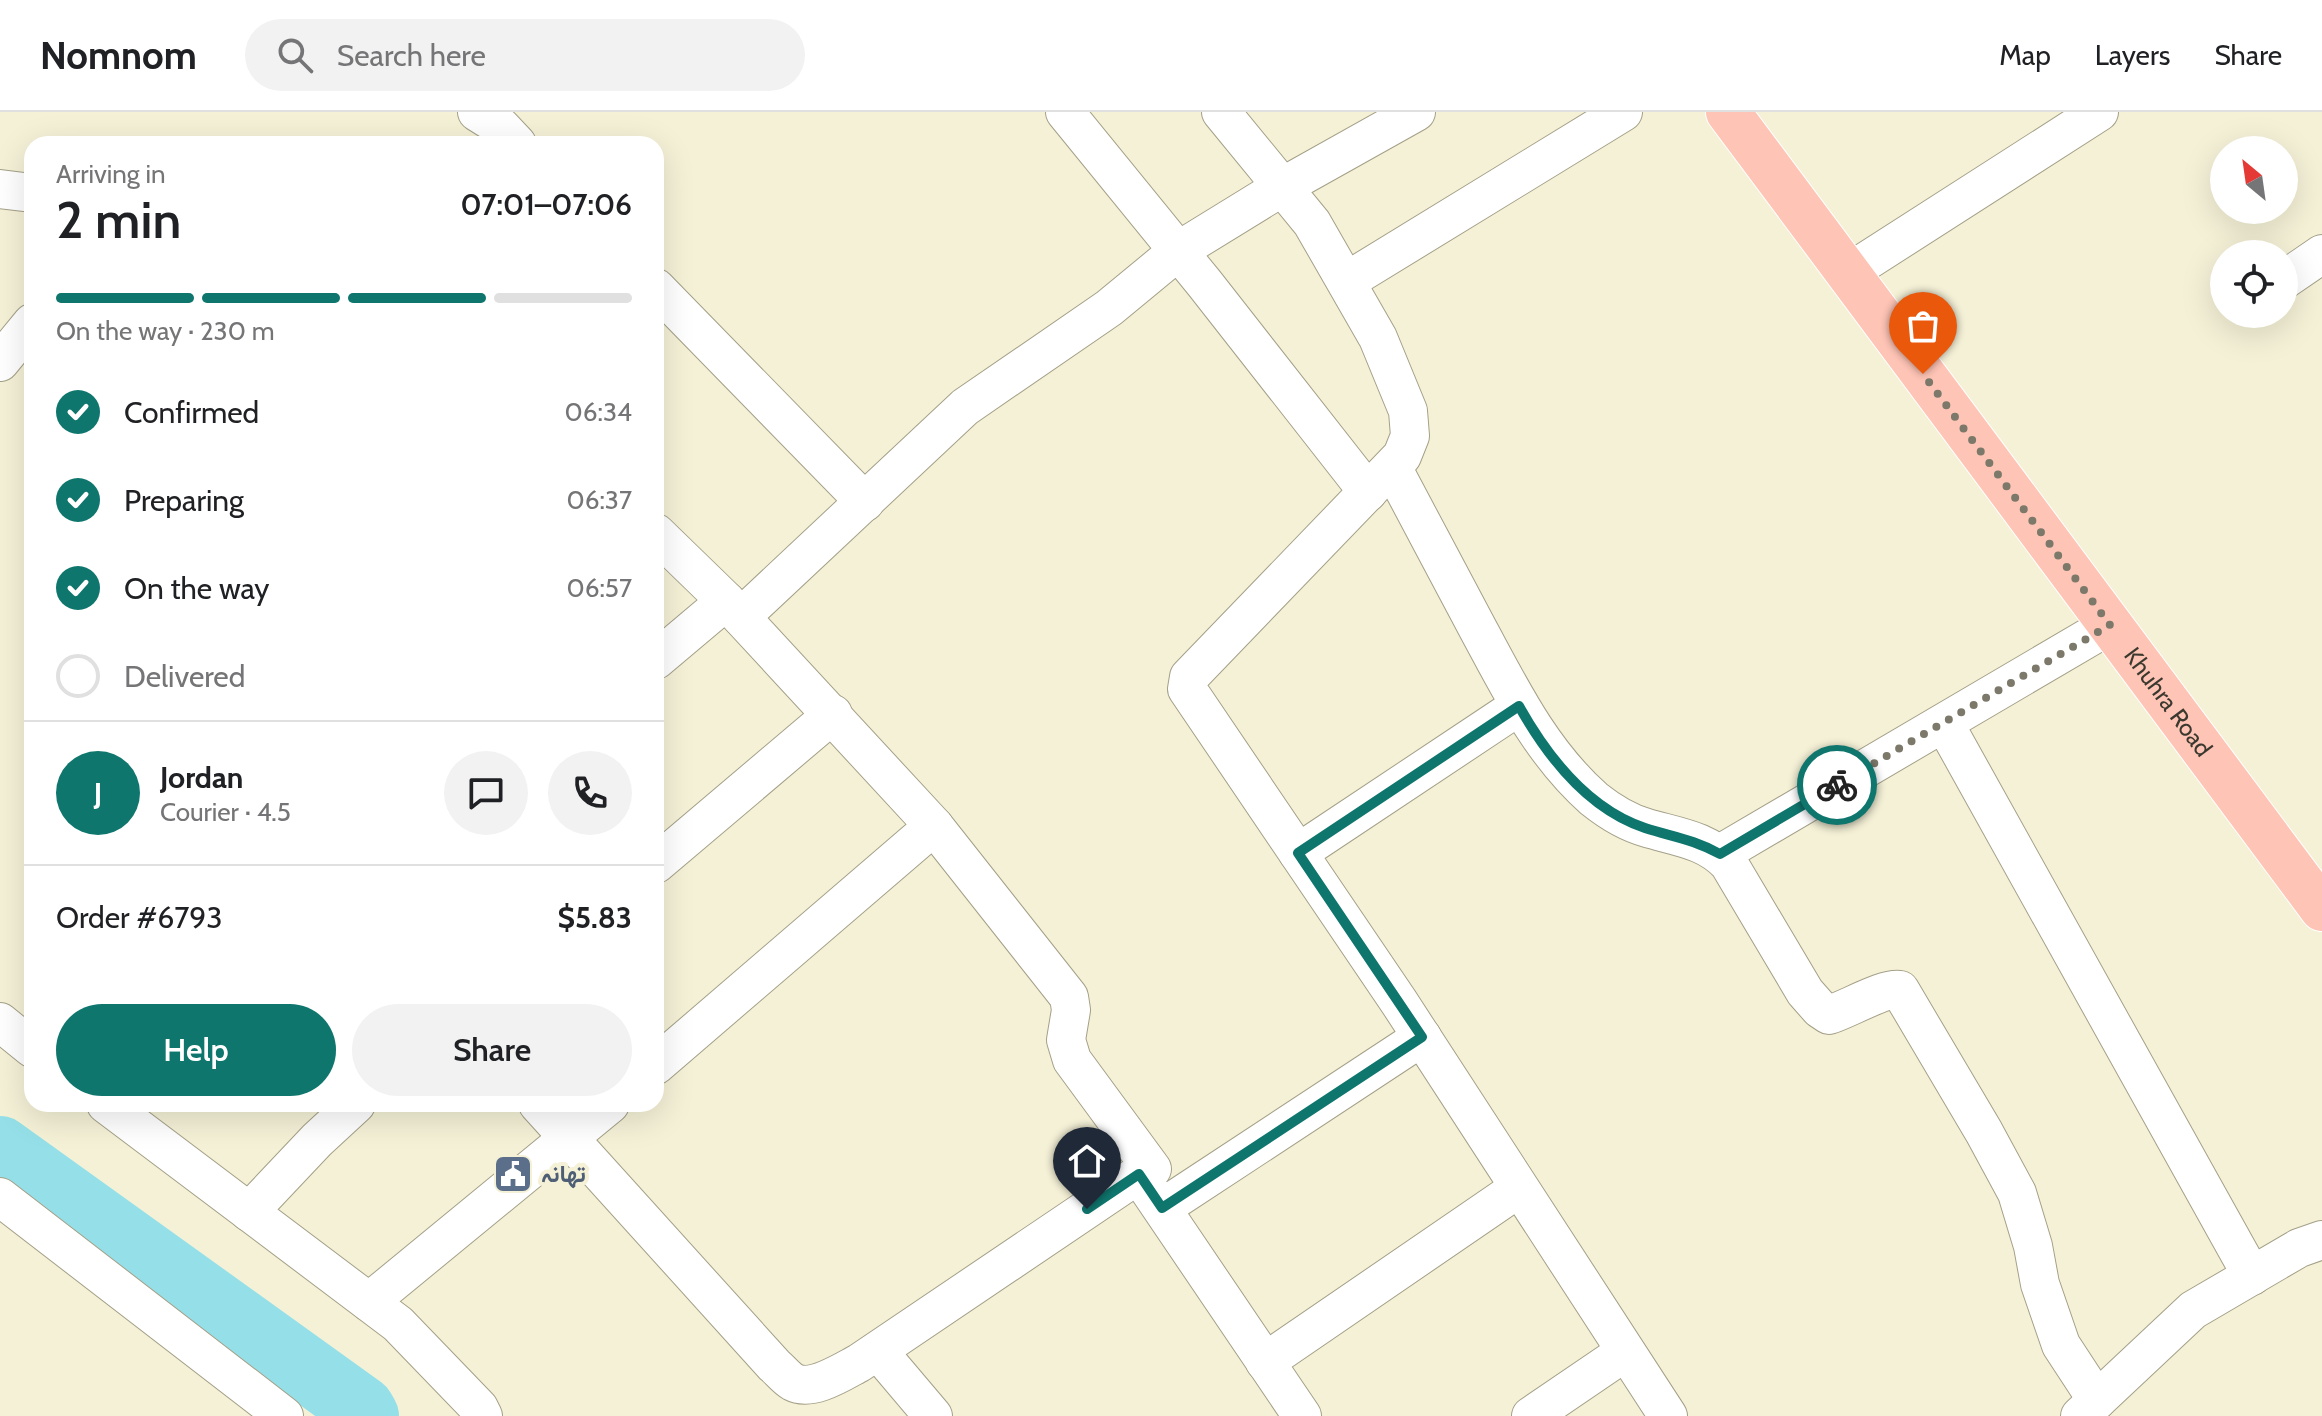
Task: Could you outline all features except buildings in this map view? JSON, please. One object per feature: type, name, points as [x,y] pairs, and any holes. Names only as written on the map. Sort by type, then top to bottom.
[{"type":"main road","name":"Khuhra Road","points":[[1728,112],[2322,909]]},
{"type":"street","points":[[477,112],[509,136]]},
{"type":"street","points":[[1065,112],[1178,251],[1380,480],[1519,706],[1563,770],[1617,815],[1645,828],[1696,841],[1720,854],[1729,864],[1805,992],[1829,1015],[1890,988],[1900,990],[2017,1193],[2033,1246],[2040,1284],[2061,1345],[2089,1408],[2193,1310],[2299,1248],[2322,1240]]},
{"type":"street","points":[[1221,112],[1312,223],[1347,281],[1378,338],[1408,411],[1410,436],[1402,456],[1189,677],[1187,689],[1422,1037],[1668,1416]]},
{"type":"street","points":[[664,655],[734,609],[865,502],[965,407],[1109,308],[1178,251],[1282,187],[1416,112]]},
{"type":"street","points":[[1347,281],[1623,112]]},
{"type":"street","points":[[1848,273],[2099,112]]},
{"type":"street","points":[[0,189],[24,192]]},
{"type":"street","points":[[2298,270],[2322,254]]},
{"type":"street","points":[[664,296],[865,502]]},
{"type":"street","points":[[0,362],[24,333]]},
{"type":"street","points":[[546,1112],[774,1365],[792,1381],[803,1385],[829,1378],[878,1351],[1139,1174],[1152,1169],[1072,1060],[1066,1040],[1071,1010],[1069,997],[934,826],[734,609],[664,541]]},
{"type":"street","points":[[1720,854],[2110,625]]},
{"type":"street","points":[[1298,853],[1519,706]]},
{"type":"street","points":[[664,857],[833,714]]},
{"type":"street","points":[[1944,723],[2252,1276]]},
{"type":"street","points":[[664,1058],[934,826]]},
{"type":"street","points":[[0,1022],[24,1042]]},
{"type":"street","points":[[1162,1208],[1422,1037]]},
{"type":"street","points":[[124,1112],[249,1212],[398,1324],[479,1408],[483,1416]]},
{"type":"street","points":[[249,1212],[347,1112]]},
{"type":"street","points":[[369,1302],[601,1112]]},
{"type":"street","points":[[1139,1174],[1302,1416]]},
{"type":"street","points":[[1265,1362],[1519,1188]]},
{"type":"street","points":[[0,1197],[284,1416]]},
{"type":"street","points":[[878,1351],[933,1416]]},
{"type":"street","points":[[1531,1416],[1625,1352]]},
{"type":"waterway","points":[[0,1149],[362,1409],[366,1416]]},
{"type":"way so far","points":[[1837,785],[2110,625],[1923,374]]},
{"type":"place","name":"تھانہ","points":[[513,1174]]},
{"type":"route","points":[[1087,1209],[1139,1174],[1162,1208],[1422,1037],[1298,853],[1519,706],[1563,770],[1597,801],[1645,828],[1696,841],[1720,854],[1837,785]]}]
